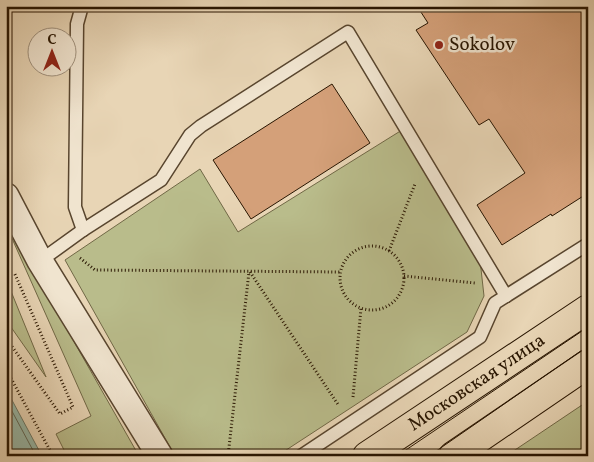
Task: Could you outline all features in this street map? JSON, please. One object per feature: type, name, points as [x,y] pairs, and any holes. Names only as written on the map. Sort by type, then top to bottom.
[{"type":"main road","name":"Московская улица","points":[[368,456],[588,309]]},
{"type":"main road","points":[[453,456],[588,364]]},
{"type":"street","points":[[6,196],[40,261],[160,456]]},
{"type":"lane","points":[[82,6],[77,24],[76,207],[83,230]]},
{"type":"lane","points":[[40,261],[83,230],[161,180],[190,135],[201,126],[348,32],[506,296]]},
{"type":"lane","points":[[301,456],[480,337],[495,303],[588,244]]},
{"type":"path","points":[[389,251],[424,158]]},
{"type":"path","points":[[64,244],[95,270],[340,272]]},
{"type":"path","points":[[380,247],[397,257],[402,266],[403,286],[399,295],[392,303],[382,308],[371,310],[361,308],[351,302],[344,294],[340,283],[340,272],[344,262],[351,253],[360,248],[380,247]]},
{"type":"path","points":[[6,338],[60,414],[73,407],[10,264]]},
{"type":"path","points":[[249,271],[351,423]]},
{"type":"path","points":[[228,456],[249,271]]},
{"type":"path","points":[[404,276],[499,285]]},
{"type":"path","points":[[351,423],[361,308]]},
{"type":"path","points":[[6,369],[53,456]]},
{"type":"green space","points":[[402,130],[480,260],[484,296],[467,332],[277,456],[175,456],[65,260],[200,169],[238,232]]},
{"type":"green space","points":[[6,222],[139,456],[67,456],[56,434],[91,416]]},
{"type":"green space","points":[[6,279],[46,377],[6,320]]},
{"type":"green space","points":[[588,401],[588,456],[506,456]]},
{"type":"water","points":[[6,389],[42,456],[6,456]]},
{"type":"building","points":[[417,6],[588,6],[588,193],[502,245],[477,205],[525,173],[489,119],[479,125],[416,30],[428,23]]},
{"type":"building","points":[[332,84],[370,143],[251,219],[213,160]]},
{"type":"tram line","points":[[397,456],[588,327]]},
{"type":"tram line","points":[[429,456],[588,346]]},
{"type":"place","name":"Sokolov","points":[[439,45]]}]
